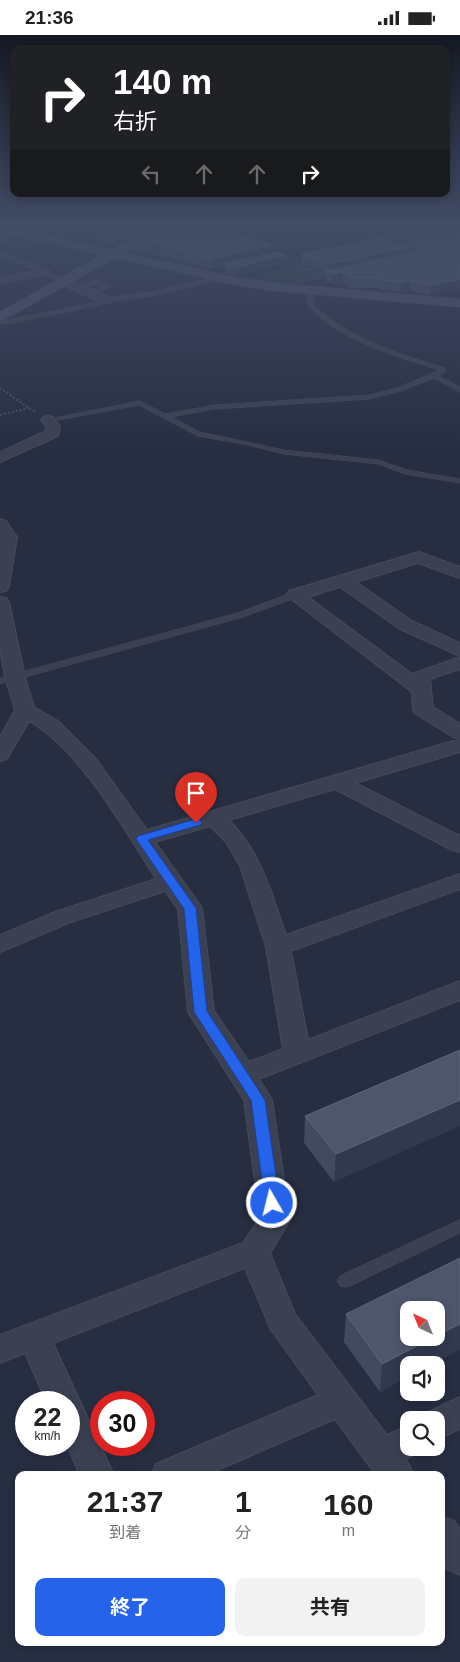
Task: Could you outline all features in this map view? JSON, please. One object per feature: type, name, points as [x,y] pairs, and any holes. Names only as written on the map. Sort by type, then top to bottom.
[{"type":"main road","points":[[0,317],[28,301]]},
{"type":"main road","points":[[436,301],[460,303]]},
{"type":"street","points":[[0,458],[53,433],[53,426],[48,421]]},
{"type":"street","points":[[0,524],[9,537],[0,587]]},
{"type":"street","points":[[295,595],[419,557],[460,573]]},
{"type":"street","points":[[343,581],[406,625],[460,650]]},
{"type":"street","points":[[295,595],[421,690]]},
{"type":"street","points":[[0,602],[8,679],[25,710],[51,725],[89,763],[170,883],[190,908],[201,1012],[258,1100],[275,1220],[254,1252],[0,1349]]},
{"type":"street","points":[[460,663],[420,676],[423,710],[460,733]]},
{"type":"street","points":[[0,755],[25,710]]},
{"type":"street","points":[[142,839],[460,745]]},
{"type":"street","points":[[336,781],[460,845]]},
{"type":"street","points":[[214,817],[235,839],[251,866],[278,947],[297,1055]]},
{"type":"street","points":[[278,947],[460,881]]},
{"type":"street","points":[[0,944],[63,917],[170,883]]},
{"type":"street","points":[[243,1075],[460,990]]},
{"type":"street","points":[[254,1252],[282,1321],[341,1401],[396,1457]]},
{"type":"street","points":[[33,1335],[59,1391]]},
{"type":"street","points":[[177,1471],[341,1401]]},
{"type":"street","points":[[445,1420],[460,1412]]},
{"type":"street","points":[[80,1437],[95,1471]]},
{"type":"street","points":[[445,1538],[460,1557]]},
{"type":"lane","points":[[0,321],[7,322],[104,301]]},
{"type":"lane","points":[[164,416],[215,407],[369,397],[399,390],[443,371],[443,369],[396,355],[374,346],[325,319],[311,306],[311,301]]},
{"type":"lane","points":[[434,376],[460,390]]},
{"type":"lane","points":[[48,421],[140,403],[206,436],[248,443],[284,452],[379,462],[404,472],[460,481]]},
{"type":"lane","points":[[8,679],[240,615],[295,595]]},
{"type":"lane","points":[[345,1281],[460,1226]]},
{"type":"path","points":[[0,388],[48,421]]},
{"type":"path","points":[[0,415],[29,408]]},
{"type":"building","points":[[460,1050],[460,1100],[336,1154],[305,1116]]},
{"type":"building","points":[[460,1258],[460,1324],[445,1332],[445,1301],[400,1301],[400,1346],[417,1346],[382,1364],[346,1314]]},
{"type":"route","points":[[196,823],[142,839],[170,883],[190,908],[201,1012],[258,1100],[272,1203]]}]
